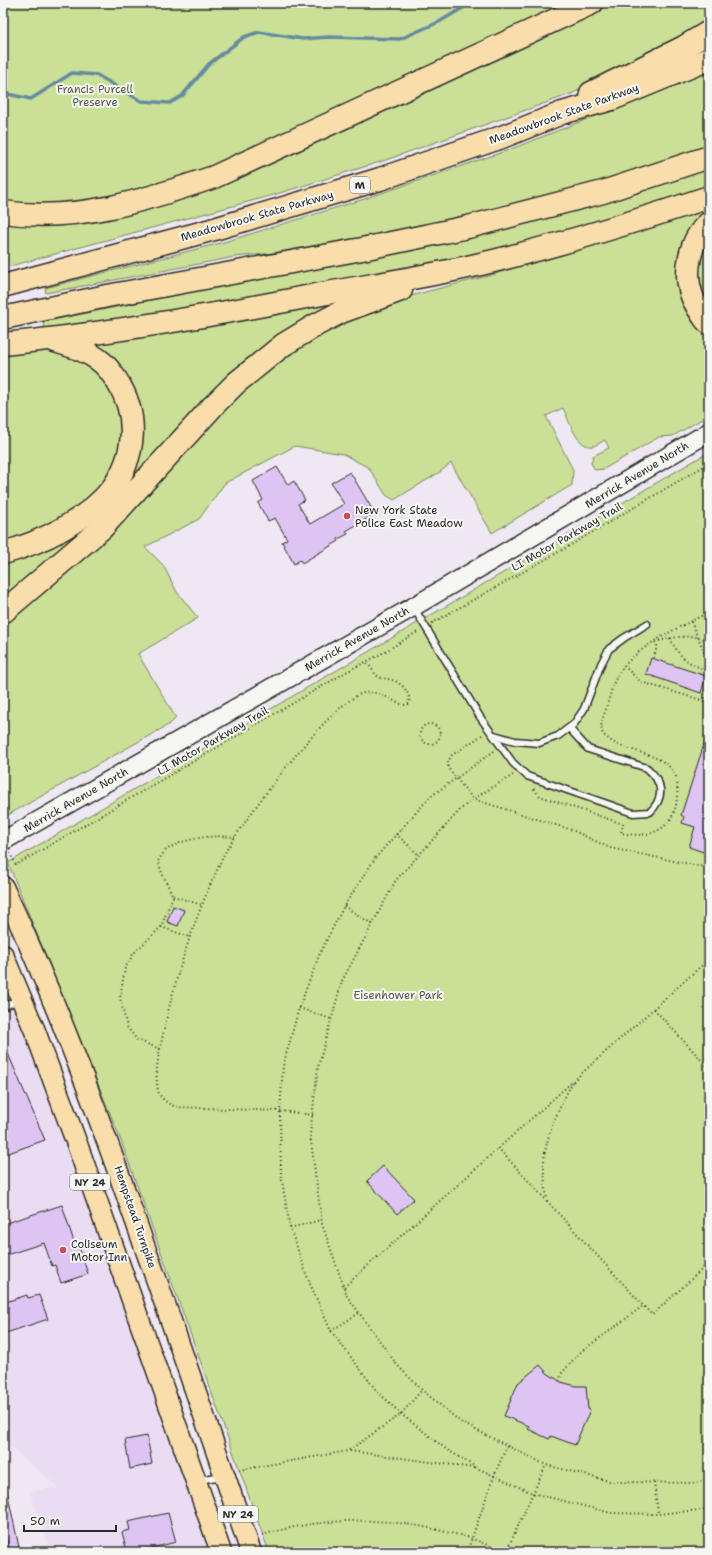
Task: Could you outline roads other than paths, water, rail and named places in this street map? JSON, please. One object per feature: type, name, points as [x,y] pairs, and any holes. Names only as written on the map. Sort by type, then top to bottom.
[{"type":"highway","points":[[3,212],[49,215],[83,212],[130,204],[214,177],[592,3]]},
{"type":"highway","points":[[533,124],[579,99],[684,47],[709,32]]},
{"type":"highway","name":"Meadowbrook State Parkway","points":[[3,286],[211,230],[365,184],[502,137],[562,113],[612,99],[709,59]]},
{"type":"highway","points":[[3,318],[107,296],[362,249],[468,227],[603,192],[709,157]]},
{"type":"highway","points":[[3,612],[102,528],[217,401],[236,383],[283,345],[316,325],[341,312],[418,283],[471,267],[540,250],[709,197]]},
{"type":"highway","points":[[709,223],[694,245],[688,265],[692,296],[709,323]]},
{"type":"highway","points":[[3,344],[50,339],[235,311],[471,267]]},
{"type":"highway","points":[[3,553],[24,548],[55,533],[87,513],[111,489],[125,466],[131,447],[132,421],[128,401],[112,374],[100,361],[84,350],[50,339]]},
{"type":"main road","name":"Merrick Avenue North","points":[[3,841],[413,607],[709,432]]},
{"type":"main road","name":"Hempstead Turnpike","points":[[3,887],[31,946],[100,1119],[231,1472],[251,1552]]},
{"type":"main road","name":"NY 24","points":[[3,956],[22,998],[80,1152],[220,1552]]},
{"type":"lane","points":[[413,607],[480,717],[513,763],[527,776],[633,813],[650,812],[656,806],[660,797],[660,788],[653,774],[647,768],[588,749],[568,728]]},
{"type":"lane","points":[[494,735],[515,741],[539,743],[558,736],[574,724],[584,709],[601,664],[609,650],[624,638],[647,624]]},
{"type":"lane","points":[[3,1007],[22,998]]},
{"type":"lane","points":[[196,1481],[231,1472]]},
{"type":"waterway","points":[[3,93],[31,99],[72,73],[97,75],[141,101],[170,103],[182,96],[209,64],[244,37],[259,32],[303,39],[328,37],[400,39],[439,22],[471,3]]},
{"type":"place","name":"New York State Police East Meadow","points":[[347,516]]},
{"type":"place","name":"Coliseum Motor Inn","points":[[63,1250]]},
{"type":"park label","name":"Francis Purcell Preserve","points":[[95,95]]},
{"type":"park label","name":"Eisenhower Park","points":[[398,995]]}]
